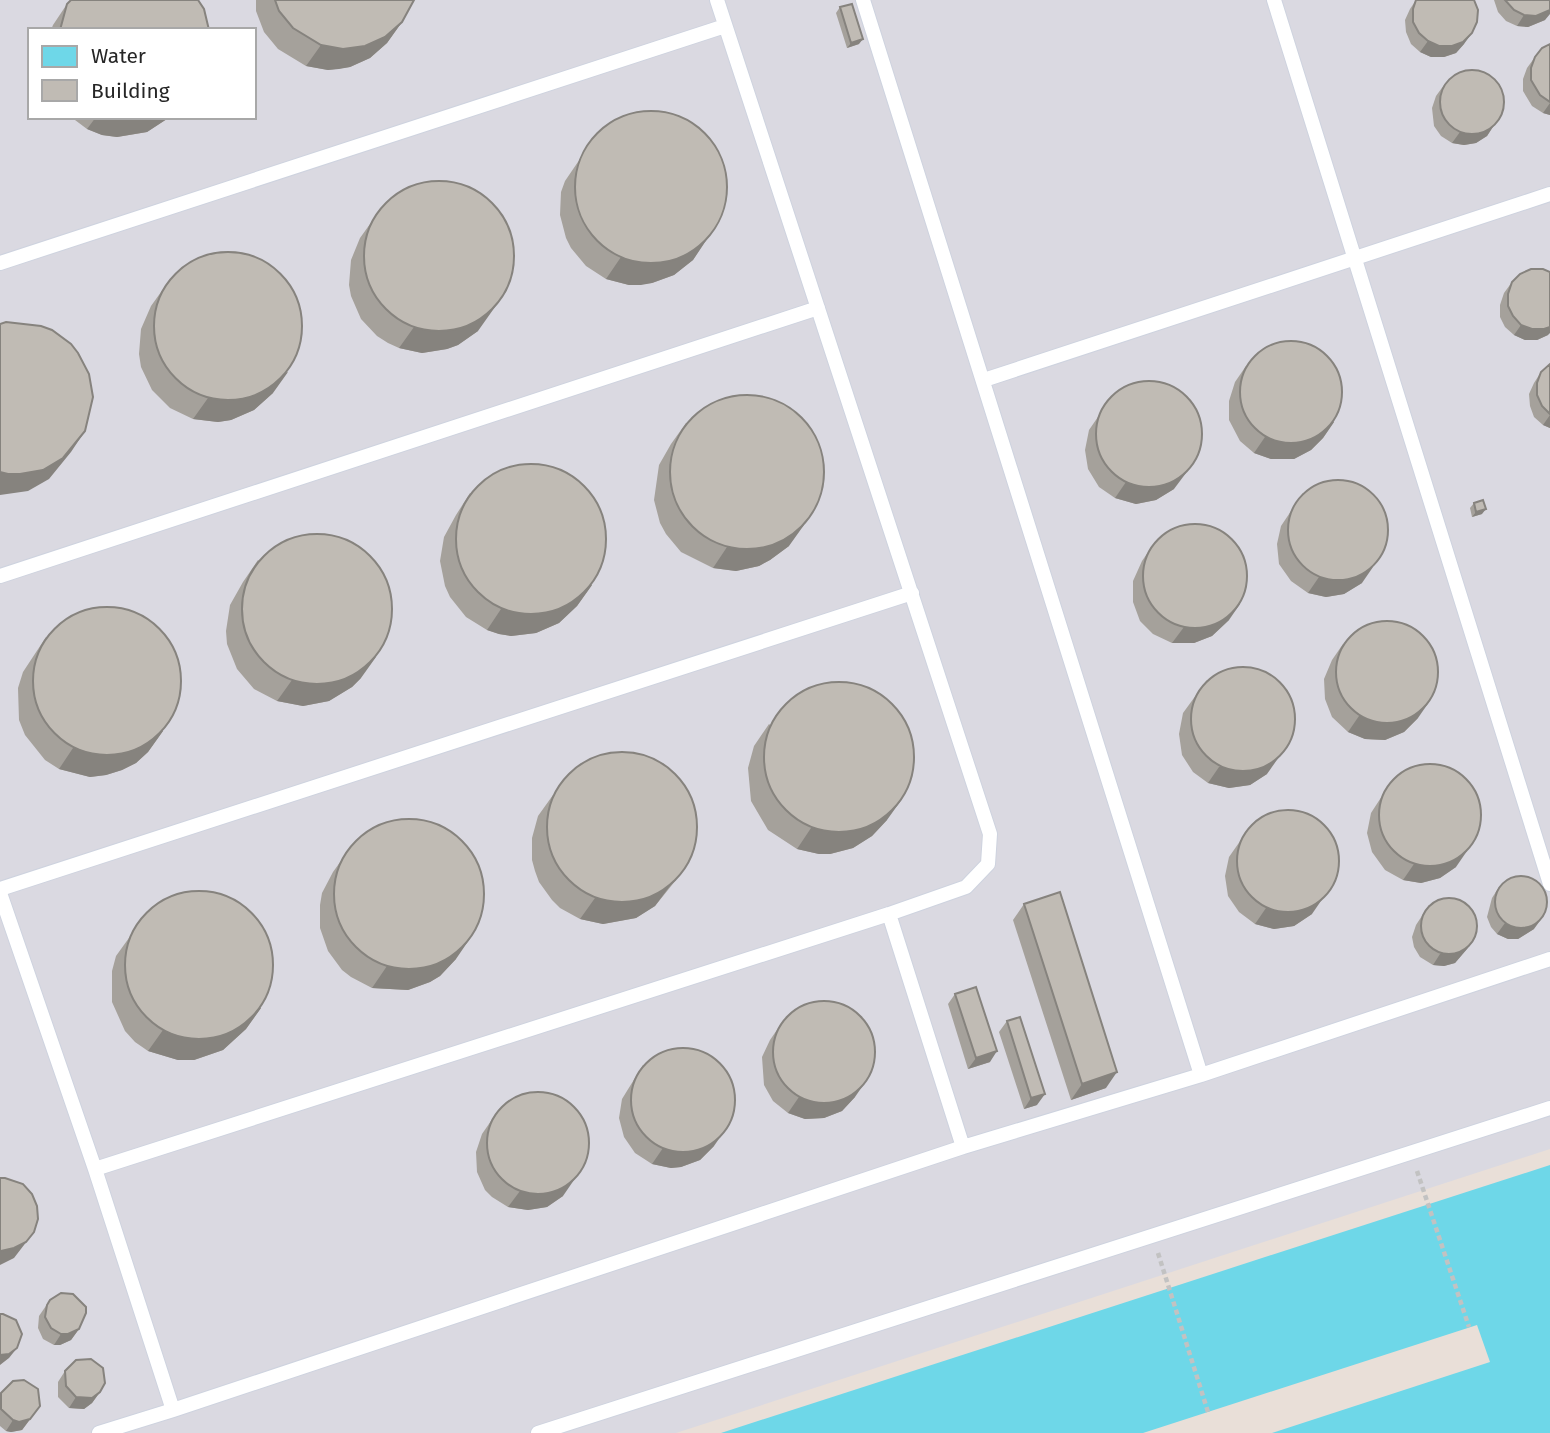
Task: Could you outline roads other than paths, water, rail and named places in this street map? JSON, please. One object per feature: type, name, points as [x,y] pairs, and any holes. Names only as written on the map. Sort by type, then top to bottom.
[{"type":"lane","points":[[95,1169],[889,914],[966,887],[988,864],[990,834],[717,0]]},
{"type":"lane","points":[[863,0],[1201,1075]]},
{"type":"lane","points":[[1273,0],[1550,884]]},
{"type":"lane","points":[[0,263],[725,26]]},
{"type":"lane","points":[[984,380],[1550,194]]},
{"type":"lane","points":[[0,576],[818,308]]},
{"type":"lane","points":[[173,1410],[95,1169],[0,891],[912,593]]},
{"type":"lane","points":[[889,914],[963,1147]]},
{"type":"lane","points":[[99,1433],[963,1147],[1201,1075],[1550,959]]},
{"type":"lane","points":[[538,1433],[1550,1108]]},
{"type":"water","points":[[1550,1165],[1550,1433],[721,1433]]}]
